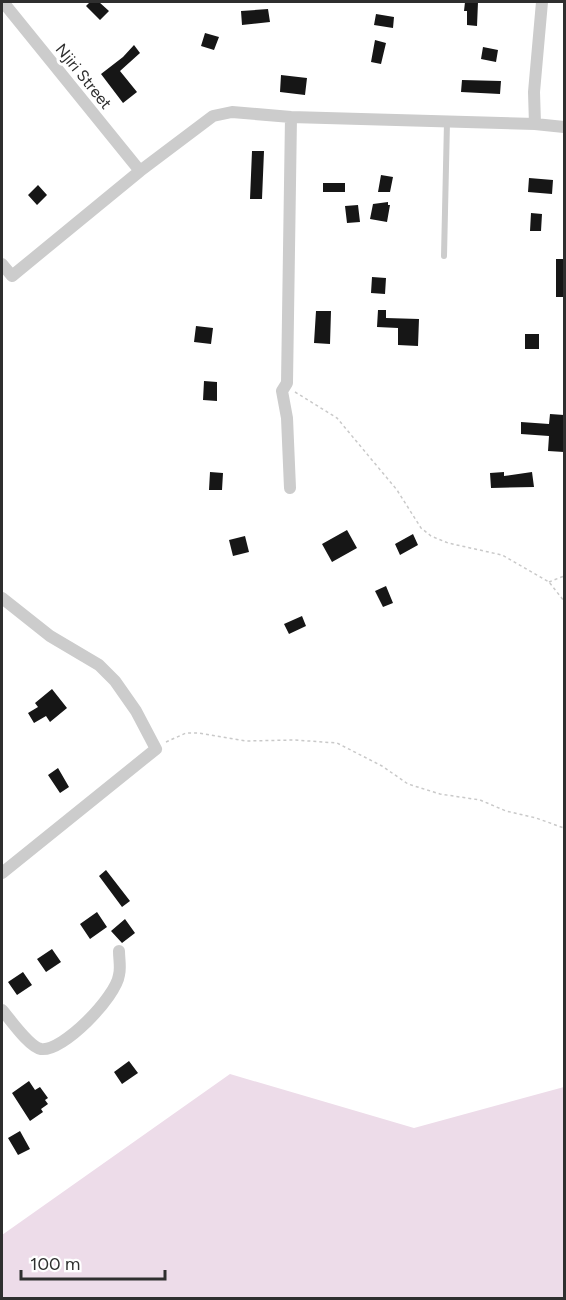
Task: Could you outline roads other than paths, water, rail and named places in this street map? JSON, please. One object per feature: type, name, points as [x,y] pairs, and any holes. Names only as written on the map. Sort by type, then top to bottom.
[{"type":"street","name":"Njiri Street","points":[[3,2],[140,171]]},
{"type":"street","points":[[535,124],[534,92],[542,2]]},
{"type":"street","points":[[2,285],[140,171],[213,116],[232,112],[291,117],[535,124],[564,127]]},
{"type":"street","points":[[290,488],[287,418],[282,391],[287,383],[291,117]]},
{"type":"street","points":[[2,264],[12,276]]},
{"type":"street","points":[[2,598],[50,636],[99,665],[115,681],[136,711],[156,749],[2,873]]},
{"type":"street","points":[[2,1010],[32,1046],[40,1049],[49,1048],[77,1031],[105,1004],[120,976],[119,951]]},
{"type":"lane","points":[[444,256],[447,122]]}]
